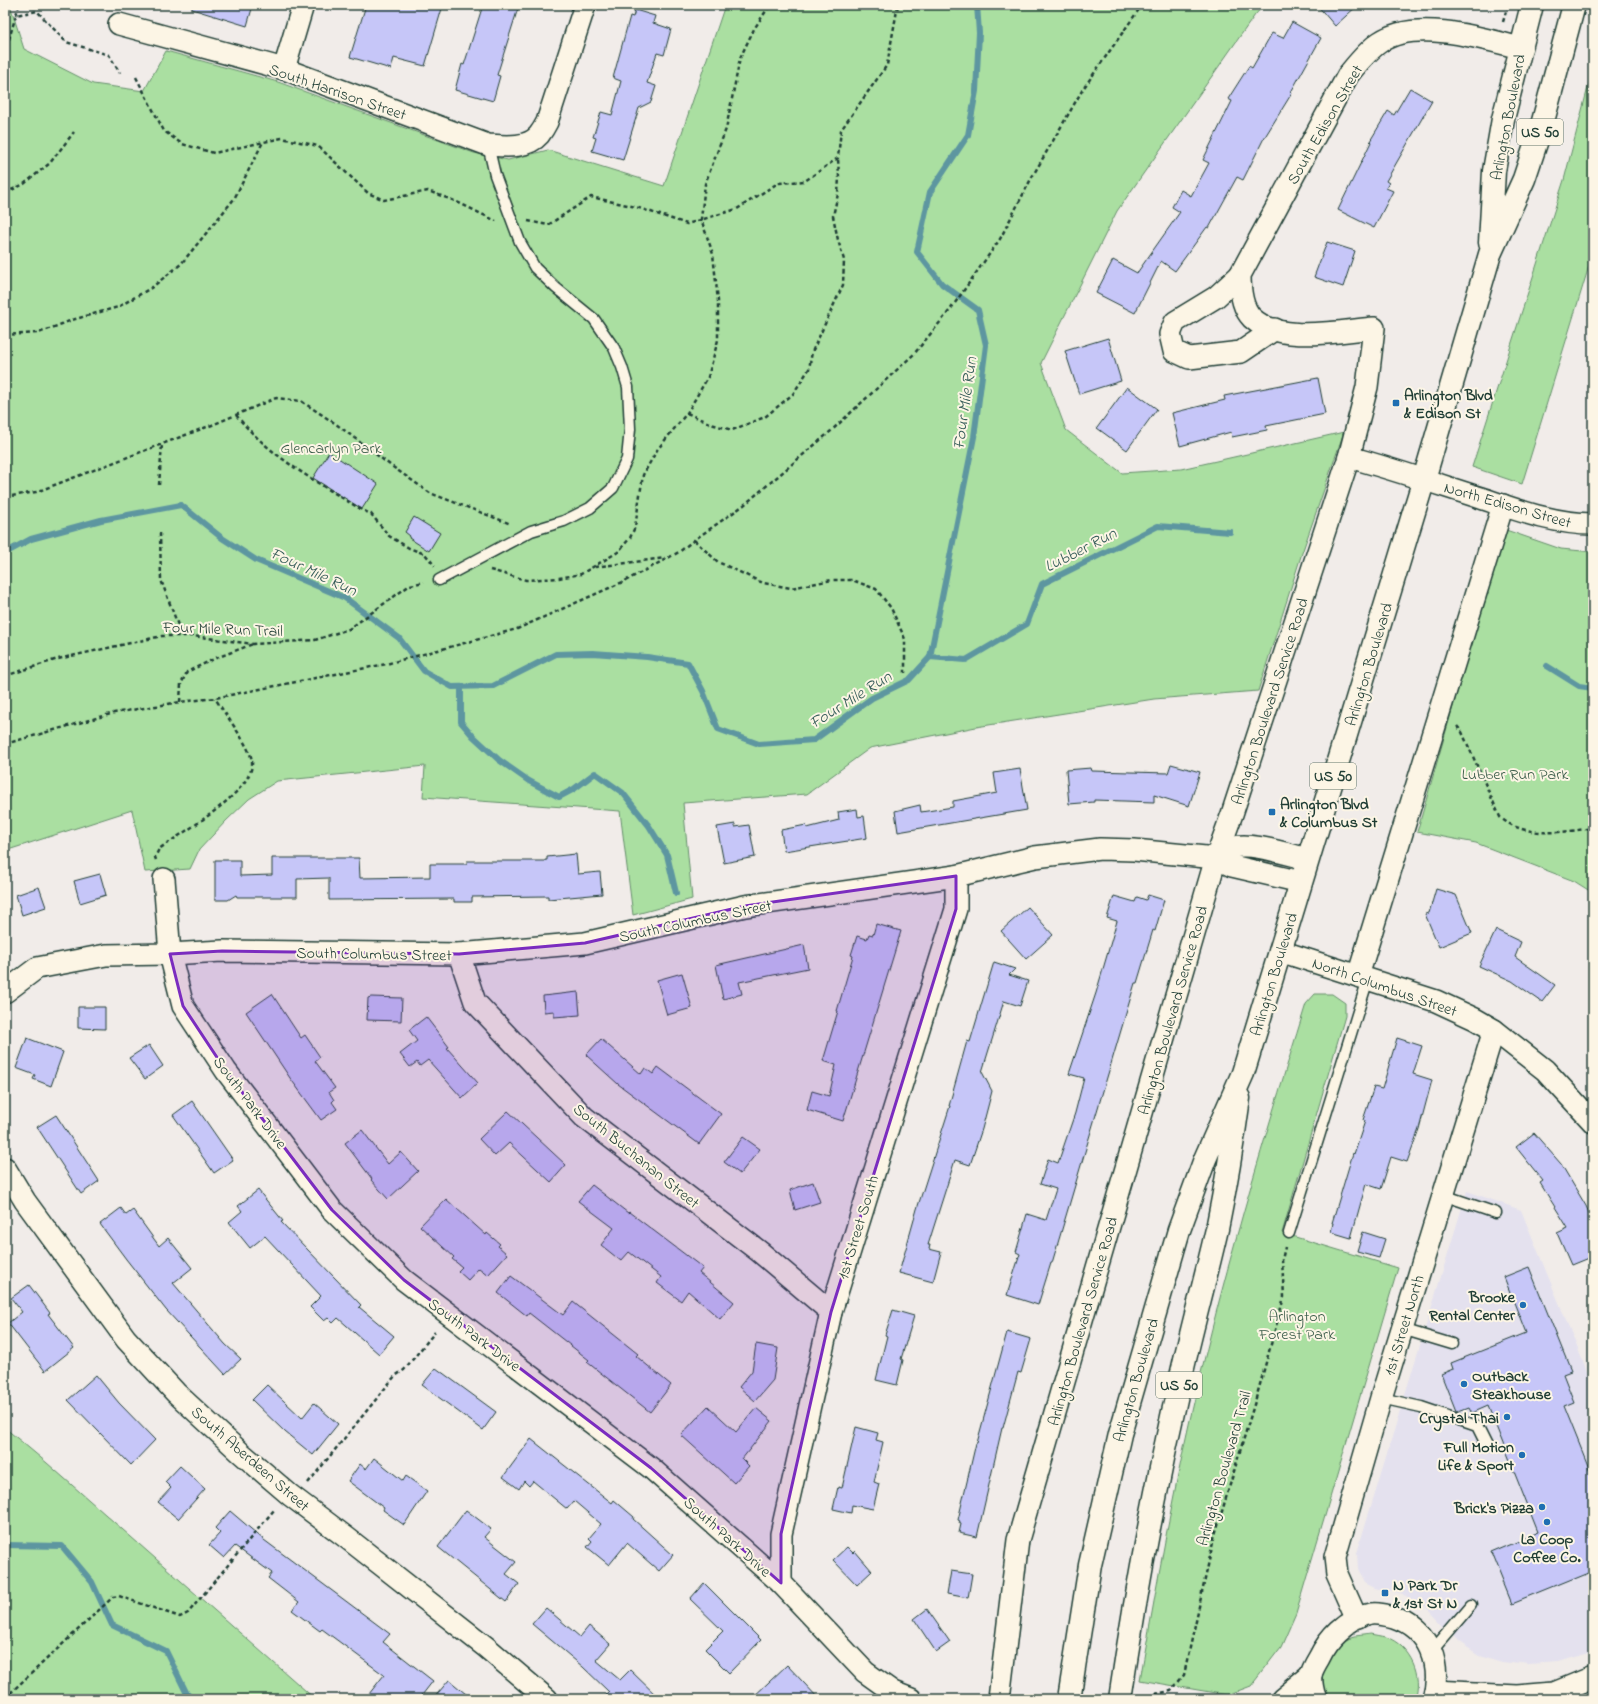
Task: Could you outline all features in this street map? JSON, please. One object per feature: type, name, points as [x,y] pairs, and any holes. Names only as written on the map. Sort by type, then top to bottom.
[{"type":"highway","name":"Arlington Boulevard","points":[[1490,254],[1494,171],[1503,119],[1532,5]]},
{"type":"highway","name":"Arlington Boulevard","points":[[1069,1699],[1090,1565],[1120,1434],[1179,1230],[1205,1159],[1243,1073],[1424,480],[1490,254],[1527,173],[1542,125],[1574,5]]},
{"type":"highway","name":"Arlington Boulevard","points":[[1120,1699],[1138,1590],[1157,1494],[1182,1374],[1217,1229],[1231,1157],[1243,1073]]},
{"type":"street","points":[[284,69],[303,5]]},
{"type":"street","name":"South Harrison Street","points":[[119,24],[284,69],[488,145],[512,146],[526,142],[538,136],[547,122],[586,5]]},
{"type":"street","name":"South Edison Street","points":[[1275,330],[1241,352],[1189,358],[1174,351],[1170,334],[1175,322],[1216,297],[1240,275],[1348,76],[1364,56],[1380,42],[1402,33],[1421,31],[1450,33],[1520,48]]},
{"type":"street","points":[[1240,275],[1240,291],[1251,317],[1262,325],[1275,330]]},
{"type":"street","name":"Arlington Boulevard Service Road","points":[[999,1699],[1018,1540],[1216,858],[1232,814],[1349,458],[1368,387],[1374,328],[1302,334],[1275,330]]},
{"type":"street","points":[[1349,458],[1424,480]]},
{"type":"street","name":"North Edison Street","points":[[1424,480],[1557,521],[1576,524],[1593,524]]},
{"type":"street","points":[[1363,978],[1438,714],[1503,505]]},
{"type":"street","points":[[1216,858],[1231,848],[1243,846],[1271,850],[1308,859]]},
{"type":"street","name":"South Columbus Street","points":[[170,954],[222,951],[459,954],[585,943],[745,906],[956,876],[1035,857],[1100,849],[1134,850],[1216,858],[1232,866],[1301,882]]},
{"type":"street","name":"1st Street South","points":[[781,1583],[781,1534],[831,1312],[956,909],[956,876]]},
{"type":"street","name":"South Park Drive","points":[[164,879],[170,954],[183,1006],[226,1071],[332,1210],[404,1280],[651,1468],[781,1583],[865,1672],[893,1692],[911,1699]]},
{"type":"street","name":"North Columbus Street","points":[[1280,951],[1436,1001],[1457,1010],[1494,1030],[1545,1070],[1593,1122]]},
{"type":"street","points":[[5,992],[37,968],[106,955],[170,954]]},
{"type":"street","name":"South Buchanan Street","points":[[459,954],[475,1002],[584,1116],[760,1252],[831,1312]]},
{"type":"street","name":"1st Street North","points":[[1357,1619],[1337,1574],[1335,1557],[1381,1398],[1494,1030]]},
{"type":"street","name":"South Aberdeen Street","points":[[5,1168],[24,1201],[126,1339],[176,1393],[240,1453],[290,1496],[347,1538],[480,1642],[547,1699]]},
{"type":"street","points":[[1282,1699],[1311,1675],[1322,1652],[1334,1635],[1347,1624],[1370,1614],[1384,1614],[1404,1621],[1421,1634],[1432,1651],[1435,1667],[1433,1696],[1556,1696],[1593,1676]]},
{"type":"street","points":[[1311,1675],[1315,1699]]},
{"type":"lane","points":[[439,580],[531,531],[564,521],[590,508],[614,488],[627,459],[630,429],[628,387],[614,348],[594,319],[556,288],[535,268],[520,242],[510,218],[495,175],[488,145]]},
{"type":"lane","points":[[1289,1233],[1363,978]]},
{"type":"lane","points":[[1443,1195],[1496,1213]]},
{"type":"lane","points":[[1402,1329],[1452,1344]]},
{"type":"lane","points":[[1381,1398],[1421,1407],[1478,1426],[1487,1446]]},
{"type":"lane","points":[[1432,1651],[1472,1604]]},
{"type":"path","points":[[5,53],[19,5]]},
{"type":"path","points":[[488,570],[526,580],[566,577],[581,574],[618,552],[630,538],[635,527],[643,475],[657,450],[687,413],[708,377],[718,340],[718,301],[714,254],[701,219],[704,184],[726,129],[740,58],[754,29],[770,5]]},
{"type":"path","points":[[687,413],[711,424],[732,430],[765,417],[793,394],[809,369],[812,352],[843,285],[844,260],[833,216],[838,194],[838,158],[841,130],[887,65],[898,5]]},
{"type":"path","points":[[5,744],[114,713],[215,698],[386,664],[440,650],[517,628],[625,581],[679,552],[744,505],[831,431],[914,354],[950,310],[1000,239],[1032,177],[1083,89],[1142,5]]},
{"type":"path","points":[[16,15],[37,11],[66,42],[108,55],[120,73]]},
{"type":"path","points":[[136,77],[164,131],[182,144],[214,153],[282,138],[318,146],[368,193],[384,200],[428,191],[497,222],[510,218],[548,225],[591,197],[636,207],[687,224],[737,209],[778,183],[805,181],[838,158]]},
{"type":"path","points":[[5,193],[24,184],[50,163],[74,132]]},
{"type":"path","points":[[5,334],[39,332],[72,320],[118,307],[151,288],[181,264],[234,199],[263,142]]},
{"type":"path","points":[[5,497],[36,492],[162,444],[276,398],[301,401],[336,424],[430,493],[531,531]]},
{"type":"path","points":[[236,415],[251,433],[268,448],[312,479],[371,514],[389,536],[396,541],[425,554],[436,566],[439,580]]},
{"type":"path","points":[[159,485],[162,444]]},
{"type":"path","points":[[160,533],[161,580],[182,636]]},
{"type":"path","points":[[694,540],[718,562],[763,584],[791,588],[832,580],[852,580],[876,589],[892,608],[905,639],[904,673]]},
{"type":"path","points":[[592,568],[667,558]]},
{"type":"path","name":"Four Mile Run Trail","points":[[5,676],[73,656],[162,636],[182,636],[253,644],[315,640],[349,629],[395,594],[410,585],[439,580]]},
{"type":"path","points":[[180,702],[180,684],[187,672],[216,658],[253,644]]},
{"type":"path","points":[[164,879],[157,866],[155,856],[159,849],[212,814],[243,784],[249,776],[252,762],[248,750],[215,698]]},
{"type":"path","points":[[1438,714],[1455,724],[1462,732],[1500,817],[1506,822],[1516,827],[1537,831],[1567,831],[1593,828]]},
{"type":"path","name":"Arlington Boulevard Trail","points":[[1155,1694],[1171,1691],[1184,1675],[1214,1538],[1259,1388],[1284,1297],[1282,1260],[1289,1233]]},
{"type":"path","points":[[5,1698],[113,1597],[119,1596],[180,1617],[188,1613],[273,1510],[307,1484],[395,1376],[404,1370],[435,1332]]},
{"type":"highlighted area","points":[[956,876],[956,909],[831,1312],[781,1534],[781,1583],[651,1468],[404,1280],[332,1210],[226,1071],[183,1006],[170,954],[222,951],[459,954],[585,943],[745,906]]},
{"type":"shaded area","points":[[1467,1191],[1521,1210],[1593,1386],[1593,1652],[1558,1663],[1529,1665],[1502,1662],[1479,1655],[1459,1642],[1427,1608],[1402,1595],[1375,1588],[1365,1583],[1358,1570],[1357,1552]]},
{"type":"green space","name":"Glencarlyn Park","points":[[5,5],[10,5],[24,49],[93,84],[144,91],[166,51],[278,82],[474,153],[508,160],[548,150],[664,186],[725,5],[1264,5],[1255,15],[1117,211],[1041,363],[1066,430],[1122,473],[1181,469],[1344,432],[1302,553],[1258,691],[1154,699],[976,727],[870,748],[807,794],[683,803],[692,899],[633,915],[620,811],[423,797],[425,766],[277,781],[249,799],[226,821],[199,850],[190,869],[145,872],[132,810],[5,851]]},
{"type":"green space","points":[[1593,68],[1593,253],[1522,484],[1472,467],[1564,180]]},
{"type":"green space","name":"Lubber Run Park","points":[[1506,530],[1561,549],[1593,552],[1593,893],[1574,881],[1476,843],[1417,832],[1469,651]]},
{"type":"green space","name":"Arlington Forest Park","points":[[1315,994],[1332,994],[1345,1003],[1345,1016],[1282,1233],[1398,1268],[1296,1613],[1281,1647],[1251,1686],[1227,1695],[1140,1680],[1177,1480],[1219,1300],[1252,1181],[1306,1004]]},
{"type":"green space","points":[[5,1428],[47,1463],[315,1699],[13,1699],[5,1692]]},
{"type":"green space","points":[[1371,1634],[1386,1637],[1395,1641],[1408,1654],[1416,1671],[1417,1690],[1415,1699],[1324,1699],[1322,1680],[1331,1652],[1346,1640],[1355,1636]]},
{"type":"building","points":[[192,5],[253,5],[247,26],[192,9]]},
{"type":"building","points":[[366,5],[443,5],[425,66],[394,58],[391,69],[350,57]]},
{"type":"building","points":[[483,5],[519,5],[497,75],[500,76],[493,101],[455,90],[462,64],[464,65]]},
{"type":"building","points":[[1317,5],[1358,5],[1335,26]]},
{"type":"building","points":[[635,10],[655,16],[653,23],[671,29],[664,55],[657,53],[647,83],[656,86],[651,102],[639,108],[623,160],[592,151],[596,138],[593,137],[601,112],[612,115],[621,81],[613,78],[630,16],[633,17]]},
{"type":"building","points":[[1292,22],[1321,38],[1291,92],[1292,93],[1263,140],[1243,180],[1237,177],[1209,228],[1207,227],[1175,271],[1161,261],[1135,313],[1096,293],[1113,260],[1137,273],[1180,212],[1172,207],[1181,190],[1191,196],[1209,163],[1203,160],[1232,101],[1228,99],[1249,66],[1252,68],[1272,33],[1283,38]]},
{"type":"building","points":[[1410,88],[1432,101],[1386,181],[1389,183],[1386,188],[1393,191],[1374,228],[1338,210],[1371,142],[1370,141],[1388,111],[1394,115]]},
{"type":"building","points":[[1327,242],[1355,251],[1343,287],[1314,277]]},
{"type":"building","points":[[1108,338],[1121,381],[1079,394],[1065,351]]},
{"type":"building","points":[[1318,378],[1325,414],[1266,426],[1267,430],[1232,437],[1231,432],[1180,446],[1172,413],[1225,400],[1224,396]]},
{"type":"building","points":[[1127,387],[1157,409],[1127,450],[1097,428]]},
{"type":"building","points":[[329,452],[378,484],[362,509],[313,478]]},
{"type":"building","points":[[414,517],[440,533],[429,551],[409,538],[410,536],[405,532]]},
{"type":"building","points":[[1171,764],[1200,772],[1189,806],[1154,795],[1154,802],[1094,800],[1094,802],[1069,804],[1066,770],[1091,768],[1092,771],[1168,773]]},
{"type":"building","points":[[1020,769],[1027,810],[898,832],[895,811],[920,805],[921,812],[953,807],[953,801],[997,793],[994,773]]},
{"type":"building","points":[[857,809],[858,817],[864,816],[867,838],[784,851],[781,830],[806,825],[807,828],[839,820],[838,812]]},
{"type":"building","points":[[735,824],[735,827],[749,825],[755,857],[724,863],[717,827]]},
{"type":"building","points":[[576,854],[578,874],[600,872],[602,894],[548,899],[548,896],[472,897],[472,902],[454,902],[454,899],[329,900],[329,878],[297,879],[297,897],[237,897],[236,895],[228,900],[215,900],[215,860],[240,860],[240,876],[272,875],[272,858],[359,858],[360,878],[430,877],[430,864],[467,864],[467,861],[545,861],[547,860],[547,857]]},
{"type":"building","points":[[100,874],[106,895],[80,903],[74,881]]},
{"type":"building","points":[[39,887],[46,907],[22,915],[16,895]]},
{"type":"building","points":[[1436,889],[1456,895],[1472,933],[1439,947],[1425,914],[1429,913]]},
{"type":"building","points":[[1148,895],[1164,900],[1137,983],[1135,983],[1052,1263],[1038,1305],[1007,1295],[1020,1254],[1016,1252],[1027,1214],[1046,1220],[1056,1189],[1040,1184],[1048,1159],[1058,1163],[1075,1113],[1084,1078],[1069,1074],[1096,993],[1117,921],[1107,918],[1114,896],[1135,902],[1137,897],[1146,900]]},
{"type":"building","points":[[1028,907],[1053,935],[1026,959],[1001,931]]},
{"type":"building","points":[[876,924],[901,931],[843,1121],[807,1110],[812,1091],[829,1096],[836,1065],[823,1061],[853,956],[851,955],[857,936],[867,939],[869,934],[873,935]]},
{"type":"building","points":[[1496,930],[1521,942],[1515,957],[1555,985],[1542,1002],[1512,981],[1479,966]]},
{"type":"building","points":[[804,945],[808,968],[739,982],[742,994],[723,999],[716,965]]},
{"type":"building","points":[[994,962],[1015,969],[1009,975],[1028,981],[1020,1006],[1004,1001],[982,1072],[992,1091],[982,1129],[970,1165],[955,1160],[928,1245],[930,1245],[929,1249],[941,1252],[933,1282],[899,1273],[917,1209],[950,1106],[967,1041],[970,1042]]},
{"type":"building","points":[[682,973],[692,1008],[667,1015],[657,980]]},
{"type":"building","points":[[578,992],[580,1015],[554,1017],[554,1011],[544,1012],[543,996]]},
{"type":"building","points":[[272,994],[301,1038],[305,1035],[320,1057],[315,1061],[335,1088],[329,1092],[334,1100],[332,1102],[337,1109],[321,1120],[290,1078],[246,1012]]},
{"type":"building","points":[[368,998],[402,998],[401,1021],[367,1020]]},
{"type":"building","points":[[78,1007],[105,1007],[105,1029],[78,1028]]},
{"type":"building","points":[[426,1017],[449,1047],[447,1048],[478,1083],[462,1098],[428,1060],[420,1066],[417,1062],[410,1067],[400,1054],[417,1041],[409,1030]]},
{"type":"building","points":[[27,1038],[63,1052],[51,1086],[33,1079],[35,1075],[16,1068]]},
{"type":"building","points":[[1397,1038],[1422,1046],[1413,1074],[1432,1080],[1419,1129],[1407,1162],[1391,1157],[1381,1189],[1366,1184],[1351,1238],[1331,1232],[1332,1223],[1353,1153],[1354,1154],[1365,1121],[1363,1120],[1374,1087],[1382,1089]]},
{"type":"building","points":[[601,1039],[641,1074],[645,1068],[653,1074],[658,1067],[721,1114],[699,1144],[618,1084],[586,1055]]},
{"type":"building","points":[[149,1045],[163,1066],[145,1079],[129,1058]]},
{"type":"building","points":[[192,1101],[233,1160],[214,1173],[173,1115]]},
{"type":"building","points":[[508,1111],[566,1165],[551,1182],[509,1143],[495,1156],[479,1139]]},
{"type":"building","points":[[56,1115],[99,1181],[81,1194],[37,1127]]},
{"type":"building","points":[[362,1130],[388,1164],[401,1152],[418,1171],[388,1199],[371,1180],[372,1179],[345,1143]]},
{"type":"building","points":[[1534,1133],[1561,1164],[1586,1206],[1593,1222],[1593,1256],[1571,1265],[1557,1233],[1568,1228],[1540,1183],[1543,1181],[1516,1147]]},
{"type":"building","points":[[743,1137],[760,1149],[740,1174],[724,1162]]},
{"type":"building","points":[[813,1182],[820,1202],[795,1210],[790,1190]]},
{"type":"building","points":[[592,1185],[703,1268],[699,1273],[734,1302],[720,1319],[688,1291],[681,1301],[657,1283],[661,1277],[629,1252],[621,1261],[601,1245],[614,1228],[578,1201]]},
{"type":"building","points":[[258,1190],[283,1221],[281,1222],[361,1305],[359,1307],[394,1336],[379,1354],[338,1318],[333,1323],[328,1318],[324,1321],[310,1307],[321,1296],[265,1236],[250,1248],[229,1222],[242,1211],[238,1206]]},
{"type":"building","points":[[446,1199],[486,1235],[487,1233],[500,1244],[498,1246],[507,1254],[488,1275],[479,1268],[468,1280],[458,1271],[462,1267],[452,1259],[454,1257],[420,1226]]},
{"type":"building","points":[[121,1208],[126,1215],[133,1210],[159,1246],[168,1238],[192,1268],[173,1283],[225,1344],[241,1359],[225,1374],[166,1310],[100,1224]]},
{"type":"building","points":[[1363,1232],[1385,1239],[1379,1258],[1357,1252]]},
{"type":"building","points":[[1529,1267],[1571,1371],[1563,1374],[1574,1402],[1564,1406],[1593,1478],[1593,1571],[1512,1604],[1491,1552],[1538,1532],[1488,1406],[1472,1413],[1469,1407],[1456,1412],[1441,1374],[1453,1369],[1451,1363],[1526,1333],[1504,1277]]},
{"type":"building","points":[[511,1276],[563,1315],[573,1302],[638,1354],[636,1356],[671,1385],[650,1412],[587,1362],[589,1360],[529,1313],[527,1316],[498,1293]]},
{"type":"building","points":[[29,1285],[50,1313],[48,1314],[74,1348],[45,1371],[8,1323],[22,1312],[11,1298]]},
{"type":"building","points":[[893,1310],[914,1316],[901,1359],[903,1360],[897,1385],[876,1380],[887,1336],[885,1335]]},
{"type":"building","points":[[1007,1332],[1031,1339],[1021,1373],[1018,1372],[1002,1428],[977,1537],[959,1533],[961,1524],[958,1520],[976,1443]]},
{"type":"building","points":[[756,1344],[778,1348],[773,1380],[755,1401],[739,1387],[752,1371]]},
{"type":"building","points":[[436,1368],[496,1412],[483,1430],[422,1385]]},
{"type":"building","points":[[96,1375],[119,1403],[155,1440],[131,1465],[68,1400]]},
{"type":"building","points":[[267,1385],[302,1418],[314,1403],[338,1424],[313,1455],[285,1432],[252,1400]]},
{"type":"building","points":[[708,1406],[736,1432],[756,1408],[772,1421],[742,1459],[749,1466],[734,1483],[681,1435]]},
{"type":"building","points":[[856,1427],[878,1433],[876,1440],[883,1442],[874,1482],[879,1484],[873,1509],[852,1505],[851,1513],[833,1509],[838,1487],[842,1488]]},
{"type":"building","points":[[531,1439],[612,1503],[614,1500],[634,1517],[633,1519],[673,1555],[659,1571],[627,1543],[609,1565],[587,1547],[592,1541],[589,1538],[601,1524],[574,1501],[567,1509],[533,1481],[529,1486],[524,1481],[519,1489],[503,1477]]},
{"type":"building","points":[[374,1458],[403,1481],[406,1476],[427,1491],[404,1525],[348,1481],[360,1464],[366,1469]]},
{"type":"building","points":[[180,1466],[205,1489],[178,1519],[158,1502],[171,1488],[165,1482]]},
{"type":"building","points":[[466,1510],[491,1529],[484,1537],[516,1562],[506,1574],[519,1584],[506,1602],[438,1547]]},
{"type":"building","points":[[230,1511],[264,1540],[390,1634],[383,1642],[433,1681],[419,1699],[365,1699],[384,1675],[322,1629],[320,1631],[292,1610],[299,1602],[268,1578],[272,1573],[235,1546],[224,1558],[209,1545],[220,1533],[215,1528]]},
{"type":"building","points":[[847,1547],[853,1553],[855,1551],[872,1571],[857,1585],[833,1560]]},
{"type":"building","points":[[951,1571],[972,1574],[968,1598],[947,1594]]},
{"type":"building","points":[[704,1583],[761,1640],[729,1673],[705,1649],[723,1631],[690,1599]]},
{"type":"building","points":[[546,1608],[580,1637],[589,1626],[610,1644],[596,1660],[620,1680],[630,1670],[660,1699],[602,1699],[609,1692],[583,1667],[532,1624]]},
{"type":"building","points":[[927,1609],[950,1642],[936,1652],[914,1619]]},
{"type":"building","points":[[787,1665],[819,1699],[751,1699]]},
{"type":"building","points":[[449,1680],[472,1699],[433,1699]]},
{"type":"waterway","name":"Four Mile Run","points":[[5,553],[31,539],[101,520],[181,505],[222,538],[256,560],[345,598],[399,638],[424,671],[452,687],[493,686],[556,654],[593,653],[647,657],[688,663],[703,691],[718,729],[759,744],[814,740],[872,698],[909,680],[930,657],[974,437],[986,345],[978,310],[942,284],[917,252],[930,192],[968,135],[976,91],[979,33],[977,5]]},
{"type":"waterway","name":"Lubber Run","points":[[930,657],[966,660],[1027,624],[1042,584],[1158,526],[1230,532]]},
{"type":"waterway","name":"Lubber Run","points":[[1547,666],[1579,686],[1593,688]]},
{"type":"waterway","points":[[461,687],[461,722],[473,736],[499,760],[529,781],[559,797],[574,789],[595,773],[623,793],[649,826],[667,855],[676,893]]},
{"type":"waterway","points":[[5,1545],[62,1546],[92,1582],[112,1625],[166,1651],[187,1694],[193,1699]]},
{"type":"place","name":"Arlington Blvd & Edison St","points":[[1396,403]]},
{"type":"place","name":"Arlington Blvd & Columbus St","points":[[1272,812]]},
{"type":"place","name":"Brooke Rental Center","points":[[1523,1305]]},
{"type":"place","name":"Outback Steakhouse","points":[[1464,1384]]},
{"type":"place","name":"Crystal Thai","points":[[1507,1417]]},
{"type":"place","name":"Full Motion Life & Sport","points":[[1522,1455]]},
{"type":"place","name":"Brick's Pizza","points":[[1542,1507]]},
{"type":"place","name":"La Coop Coffee Co.","points":[[1547,1522]]},
{"type":"place","name":"N Park Dr & 1st St N","points":[[1385,1593]]}]
